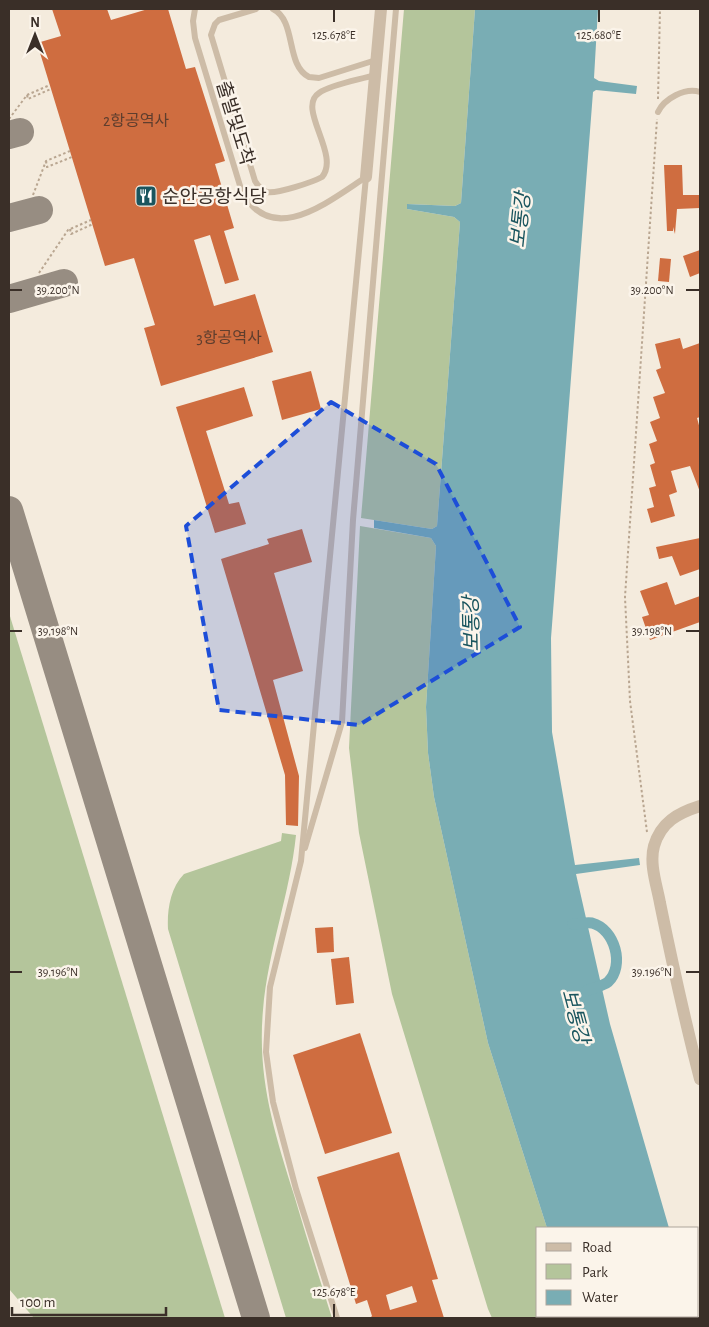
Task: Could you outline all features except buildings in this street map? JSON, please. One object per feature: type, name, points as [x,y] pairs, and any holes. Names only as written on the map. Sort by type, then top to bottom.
[{"type":"street","points":[[366,177],[381,9]]},
{"type":"street","points":[[700,806],[684,811],[664,826],[653,848],[653,866],[700,1079]]},
{"type":"lane","name":"출발및도착","points":[[195,9],[193,21],[195,38],[241,189],[247,202],[256,211],[276,218],[291,218],[318,208],[366,177]]},
{"type":"lane","points":[[256,9],[219,20],[215,24],[211,35],[256,181],[262,189],[268,192],[279,191],[322,177],[328,163],[312,107],[314,97],[322,91],[375,75]]},
{"type":"lane","points":[[273,9],[282,16],[299,68],[309,77],[319,78],[376,60]]},
{"type":"lane","points":[[337,1318],[296,1189],[273,1102],[266,1052],[270,987],[302,861],[342,722],[353,520],[396,9]]},
{"type":"lane","points":[[658,112],[663,103],[668,99],[688,92],[700,92]]},
{"type":"lane","points":[[302,861],[366,177]]},
{"type":"path","points":[[647,838],[630,701],[625,597],[658,112],[660,9]]},
{"type":"path","points":[[9,119],[27,95],[50,85]]},
{"type":"path","points":[[27,95],[28,99],[51,89]]},
{"type":"path","points":[[33,195],[46,161],[70,151]]},
{"type":"path","points":[[46,161],[47,167],[72,157]]},
{"type":"path","points":[[39,273],[70,229],[91,220]]},
{"type":"path","points":[[70,229],[72,234],[93,224]]},
{"type":"highlighted area","points":[[331,402],[436,464],[520,627],[359,725],[219,710],[186,526]]},
{"type":"green space","points":[[404,9],[475,9],[461,203],[455,206],[408,204],[407,209],[454,217],[460,222],[437,526],[432,529],[361,518]]},
{"type":"green space","points":[[360,526],[431,538],[436,546],[426,707],[428,753],[434,797],[488,1043],[547,1227],[536,1227],[536,1317],[582,1318],[492,1318],[488,1309],[392,994],[359,833],[349,748]]},
{"type":"green space","points":[[9,613],[225,1318],[34,1318],[9,1289]]},
{"type":"green space","points":[[282,833],[296,835],[289,879],[269,966],[263,1010],[262,1059],[274,1126],[332,1318],[286,1318],[168,929],[170,900],[175,886],[184,874],[281,841]]},
{"type":"water","name":"보통강","points":[[475,9],[598,9],[594,78],[599,81],[637,86],[636,94],[596,90],[593,92],[551,638],[552,732],[575,865],[639,858],[640,865],[576,874],[610,1024],[669,1227],[547,1227],[488,1043],[434,797],[428,753],[426,707],[436,546],[431,538],[374,528],[374,520],[432,529],[437,526],[460,222],[454,217],[407,209],[407,204],[455,206],[461,203]]},
{"type":"water","points":[[582,1317],[681,1318],[582,1318]]},
{"type":"waterway","name":"보통강","points":[[573,924],[592,923],[600,927],[607,932],[615,949],[616,967],[613,975],[608,982],[586,991]]},
{"type":"taxiway","points":[[9,135],[20,132]]},
{"type":"taxiway","points":[[9,218],[39,210]]},
{"type":"taxiway","points":[[9,299],[64,283]]},
{"type":"taxiway","points":[[9,510],[256,1318]]},
{"type":"place","name":"순안공항식당","points":[[146,196]]}]
